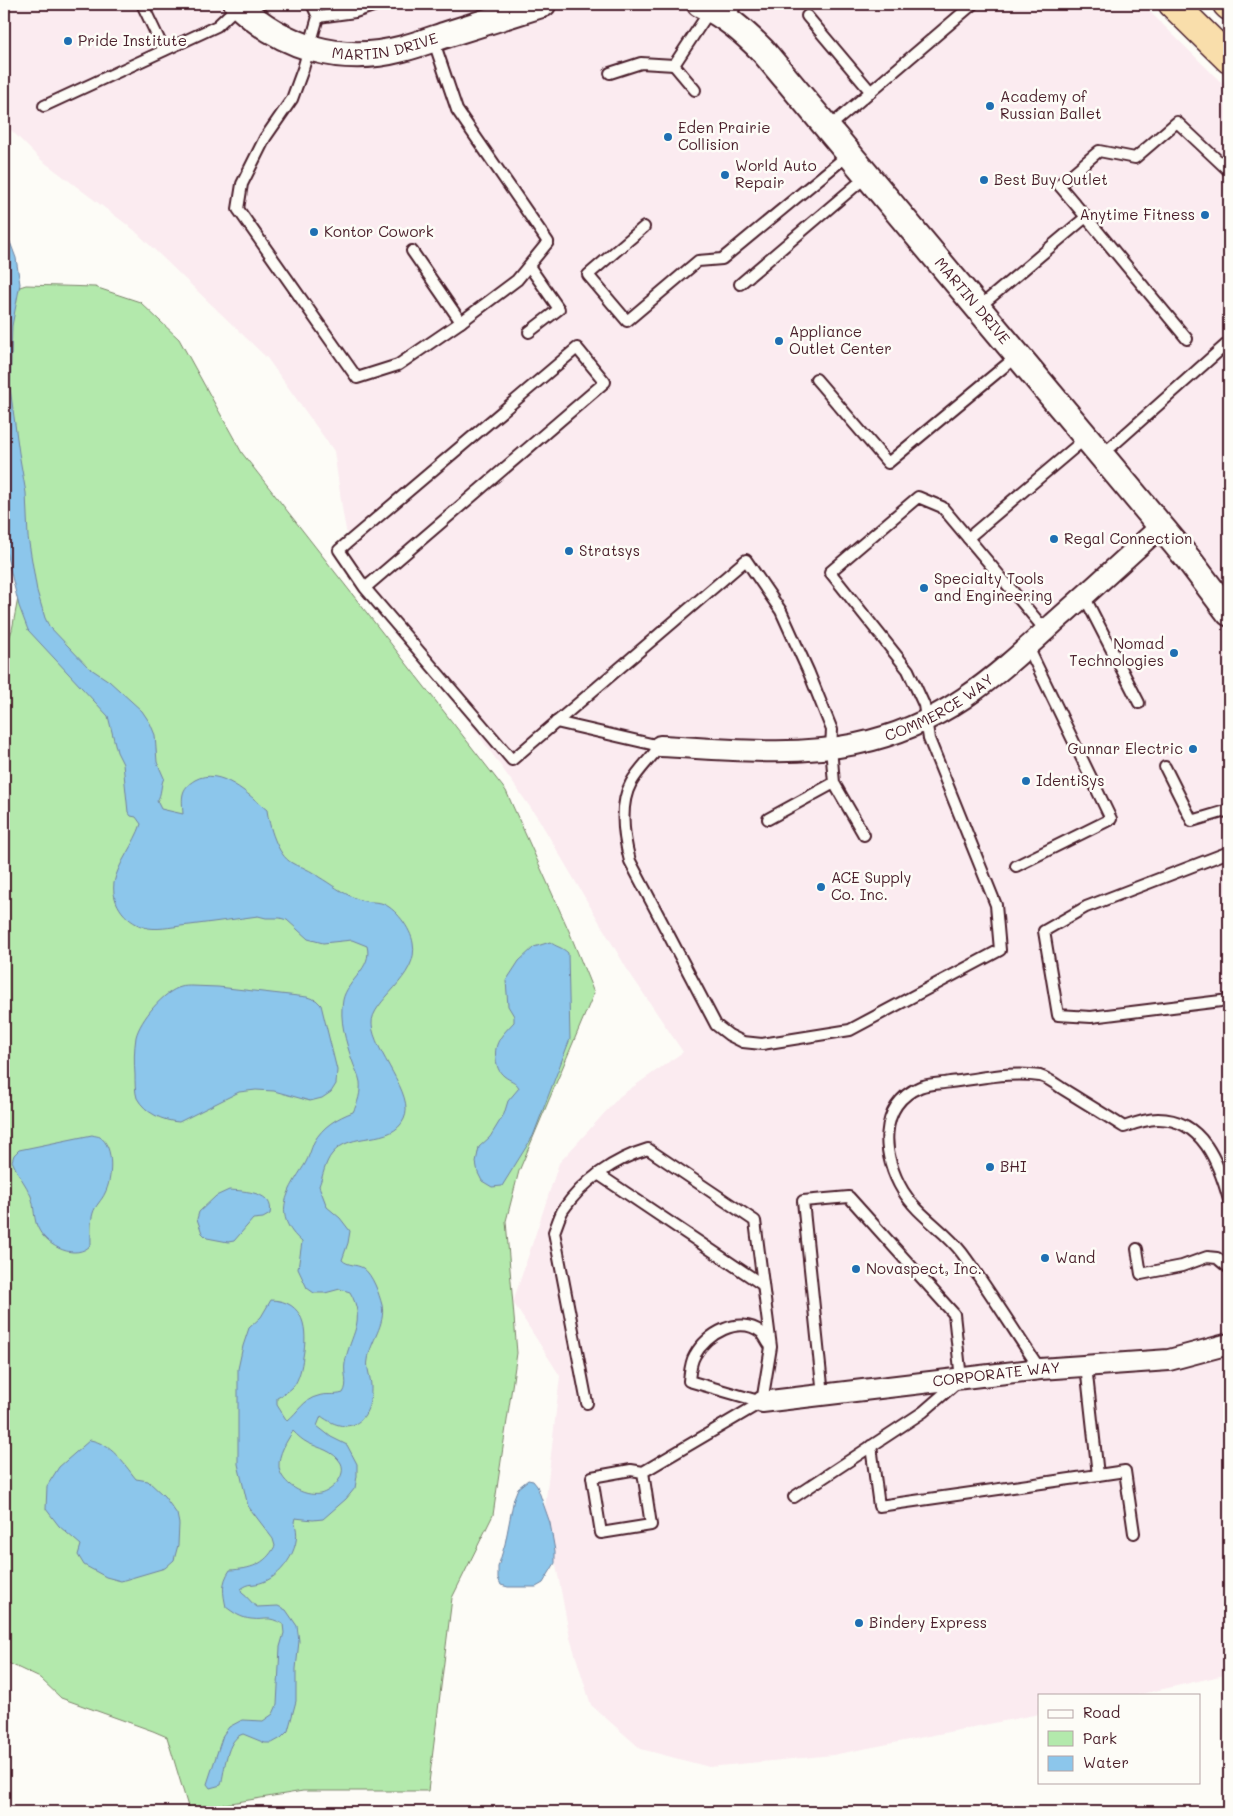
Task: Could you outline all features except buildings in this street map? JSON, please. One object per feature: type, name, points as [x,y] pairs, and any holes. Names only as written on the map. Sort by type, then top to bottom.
[{"type":"highway","points":[[1173,4],[1229,59]]},
{"type":"street","name":"MARTIN DRIVE","points":[[238,4],[248,15],[277,35],[308,48],[338,54],[367,55],[402,49],[543,4]]},
{"type":"street","name":"MARTIN DRIVE","points":[[719,9],[762,51],[828,128],[1227,605]]},
{"type":"street","name":"COMMERCE WAY","points":[[660,746],[806,750],[856,744],[907,729],[926,721],[953,706],[994,677],[1160,527]]},
{"type":"street","name":"CORPORATE WAY","points":[[762,1402],[1040,1369],[1169,1360],[1229,1344]]},
{"type":"lane","points":[[142,4],[164,50]]},
{"type":"lane","points":[[44,106],[217,26],[238,4]]},
{"type":"lane","points":[[312,4],[318,17],[303,69],[292,99],[265,138],[242,184],[238,209],[356,378],[398,365],[461,322],[517,280],[548,242],[457,110],[433,39]]},
{"type":"lane","points":[[318,17],[354,12],[379,4]]},
{"type":"lane","points":[[828,128],[973,4]]},
{"type":"lane","points":[[674,65],[719,9]]},
{"type":"lane","points":[[807,16],[870,92]]},
{"type":"lane","points":[[610,73],[641,63],[674,65],[695,90]]},
{"type":"lane","points":[[1187,339],[1059,185],[1099,151],[1135,158],[1177,122],[1228,170]]},
{"type":"lane","points":[[644,228],[588,275],[626,321],[698,261],[722,259],[849,154]]},
{"type":"lane","points":[[740,284],[868,176]]},
{"type":"lane","points":[[977,308],[1086,217]]},
{"type":"lane","points":[[412,251],[461,322]]},
{"type":"lane","points":[[529,266],[559,308],[529,332]]},
{"type":"lane","points":[[968,538],[1094,446],[1229,342]]},
{"type":"lane","points":[[365,588],[605,382],[577,348],[339,550],[365,588],[512,760],[746,560],[781,611],[803,660],[832,730],[831,747],[834,783],[864,835]]},
{"type":"lane","points":[[816,379],[888,463],[1018,356]]},
{"type":"lane","points":[[556,722],[660,746],[631,783],[626,802],[626,844],[630,861],[716,1025],[729,1035],[743,1042],[762,1044],[850,1030],[1000,950],[996,905],[928,739],[924,705],[908,670],[830,572],[918,497],[942,507],[1046,631]]},
{"type":"lane","points":[[1084,596],[1139,703]]},
{"type":"lane","points":[[1016,866],[1111,820],[1028,647]]},
{"type":"lane","points":[[1165,767],[1192,821],[1229,810]]},
{"type":"lane","points":[[768,819],[834,783]]},
{"type":"lane","points":[[1229,852],[1086,906],[1044,932],[1058,1015],[1091,1017],[1229,1000]]},
{"type":"lane","points":[[1040,1369],[962,1252],[946,1234],[922,1214],[903,1191],[893,1172],[888,1154],[886,1135],[889,1120],[897,1105],[908,1094],[922,1086],[1015,1075],[1042,1077],[1124,1127],[1158,1119],[1175,1122],[1195,1131],[1209,1149],[1224,1180],[1229,1200]]},
{"type":"lane","points":[[587,1403],[554,1232],[562,1212],[576,1194],[598,1174],[631,1154],[648,1149],[755,1222],[771,1347],[762,1402]]},
{"type":"lane","points":[[598,1174],[763,1285]]},
{"type":"lane","points":[[794,1497],[923,1412],[961,1379],[954,1314],[849,1197],[803,1201],[823,1395]]},
{"type":"lane","points":[[1137,1249],[1140,1274],[1182,1266],[1207,1257],[1217,1258],[1229,1268]]},
{"type":"lane","points":[[762,1402],[690,1381],[690,1369],[694,1356],[701,1346],[711,1336],[723,1329],[736,1326],[750,1326],[761,1332],[771,1347]]},
{"type":"lane","points":[[1086,1366],[1098,1475]]},
{"type":"lane","points":[[643,1472],[651,1525],[601,1533],[592,1477],[631,1470],[643,1472],[762,1402]]},
{"type":"lane","points":[[871,1446],[879,1506],[1125,1471],[1134,1532]]},
{"type":"shaded area","points":[[4,4],[1142,4],[1229,90],[1229,1674],[1141,1694],[1038,1694],[1038,1714],[833,1755],[709,1767],[641,1749],[591,1705],[570,1638],[545,1507],[560,1376],[513,1302],[559,1163],[620,1096],[683,1052],[627,969],[538,818],[351,557],[334,451],[267,358],[134,230],[40,159],[4,123]]},
{"type":"green space","points":[[26,285],[95,287],[140,302],[179,339],[242,453],[506,791],[569,931],[594,993],[519,1171],[506,1221],[517,1353],[493,1515],[452,1598],[428,1791],[303,1791],[189,1810],[167,1737],[61,1698],[40,1678],[4,1661],[4,652],[12,630],[21,582],[4,292]]},
{"type":"water","points":[[4,226],[16,258],[20,284],[12,326],[10,388],[26,493],[28,537],[37,591],[49,626],[88,667],[109,681],[142,711],[150,723],[155,735],[157,762],[164,778],[157,801],[161,809],[183,814],[182,798],[184,790],[195,780],[214,777],[234,784],[267,810],[278,847],[287,859],[350,896],[362,901],[381,903],[392,909],[402,919],[412,937],[413,943],[413,955],[409,967],[403,978],[373,1015],[372,1024],[379,1047],[404,1098],[406,1109],[404,1119],[398,1127],[381,1136],[360,1139],[340,1147],[332,1154],[328,1161],[319,1186],[327,1207],[340,1218],[350,1231],[342,1260],[367,1271],[375,1285],[383,1312],[380,1326],[369,1353],[368,1366],[371,1386],[368,1409],[364,1417],[358,1422],[342,1426],[321,1416],[317,1426],[331,1437],[347,1445],[357,1464],[355,1488],[346,1499],[323,1519],[295,1518],[296,1539],[294,1548],[285,1565],[271,1578],[241,1589],[242,1593],[257,1607],[278,1606],[286,1610],[297,1626],[299,1641],[296,1669],[296,1701],[288,1731],[281,1738],[272,1743],[265,1743],[243,1734],[237,1737],[230,1748],[221,1785],[210,1788],[207,1784],[223,1735],[229,1727],[242,1720],[263,1721],[273,1714],[277,1705],[280,1647],[284,1633],[283,1624],[270,1619],[241,1616],[226,1607],[224,1597],[225,1579],[230,1570],[250,1567],[262,1562],[275,1546],[273,1539],[248,1506],[238,1464],[238,1369],[249,1328],[261,1317],[271,1300],[291,1306],[302,1319],[304,1327],[304,1347],[299,1377],[293,1387],[277,1398],[277,1405],[287,1421],[309,1400],[321,1395],[343,1393],[346,1386],[345,1363],[357,1320],[355,1302],[350,1292],[340,1289],[325,1293],[314,1293],[307,1288],[298,1269],[302,1242],[292,1232],[287,1222],[285,1203],[318,1136],[331,1123],[353,1112],[358,1101],[360,1082],[345,1039],[342,1007],[345,993],[366,961],[368,954],[367,946],[352,940],[323,943],[308,939],[287,920],[280,918],[258,916],[169,928],[148,928],[140,926],[127,918],[115,898],[114,883],[141,824],[136,817],[131,816],[128,812],[123,764],[117,752],[108,716],[28,630],[19,606],[4,544]],"holes":[[[293,1431],[306,1442],[330,1453],[341,1463],[342,1473],[340,1478],[329,1490],[320,1494],[307,1493],[294,1488],[284,1479],[279,1462],[281,1453]]]},
{"type":"water","points":[[550,942],[568,953],[570,1039],[533,1136],[502,1186],[492,1187],[482,1181],[478,1173],[476,1162],[479,1147],[490,1137],[504,1114],[508,1101],[519,1088],[500,1072],[496,1059],[498,1043],[514,1022],[514,1016],[508,1006],[506,981],[519,961],[534,947]]},
{"type":"water","points":[[192,986],[307,997],[316,1000],[321,1005],[337,1070],[336,1084],[331,1092],[322,1098],[310,1101],[274,1091],[256,1090],[239,1092],[179,1122],[161,1118],[150,1112],[140,1103],[136,1093],[134,1061],[138,1030],[154,1007],[167,994],[182,987]]},
{"type":"water","points":[[92,1135],[100,1137],[108,1148],[111,1164],[109,1180],[105,1193],[93,1213],[91,1245],[85,1250],[70,1252],[49,1242],[39,1230],[31,1196],[12,1161],[14,1155],[19,1150]]},
{"type":"water","points":[[229,1190],[250,1192],[263,1197],[268,1201],[270,1214],[263,1218],[253,1219],[234,1241],[228,1242],[207,1238],[202,1233],[197,1219],[199,1212],[216,1196]]},
{"type":"water","points":[[90,1440],[98,1442],[111,1450],[136,1479],[148,1481],[164,1496],[177,1514],[179,1524],[178,1545],[174,1560],[165,1568],[121,1581],[106,1577],[84,1565],[78,1555],[81,1545],[59,1526],[46,1509],[47,1486],[59,1467]]},
{"type":"water","points":[[528,1480],[533,1481],[537,1486],[550,1523],[555,1563],[543,1583],[536,1587],[508,1587],[501,1585],[498,1578],[498,1567],[505,1544],[514,1498],[518,1488]]},
{"type":"place","name":"Pride Institute","points":[[68,41]]},
{"type":"place","name":"Academy of Russian Ballet","points":[[990,106]]},
{"type":"place","name":"Eden Prairie Collision","points":[[668,137]]},
{"type":"place","name":"World Auto Repair","points":[[725,175]]},
{"type":"place","name":"Best Buy Outlet","points":[[984,180]]},
{"type":"place","name":"Anytime Fitness","points":[[1205,215]]},
{"type":"place","name":"Kontor Cowork","points":[[314,232]]},
{"type":"place","name":"Appliance Outlet Center","points":[[779,341]]},
{"type":"place","name":"Regal Connection","points":[[1054,539]]},
{"type":"place","name":"Stratsys","points":[[569,551]]},
{"type":"place","name":"Specialty Tools and Engineering","points":[[924,588]]},
{"type":"place","name":"Nomad Technologies","points":[[1174,653]]},
{"type":"place","name":"Gunnar Electric","points":[[1193,749]]},
{"type":"place","name":"IdentiSys","points":[[1026,781]]},
{"type":"place","name":"ACE Supply Co. Inc.","points":[[821,887]]},
{"type":"place","name":"BHI","points":[[990,1167]]},
{"type":"place","name":"Wand","points":[[1045,1258]]},
{"type":"place","name":"Novaspect, Inc.","points":[[856,1269]]},
{"type":"place","name":"Bindery Express","points":[[859,1623]]}]
